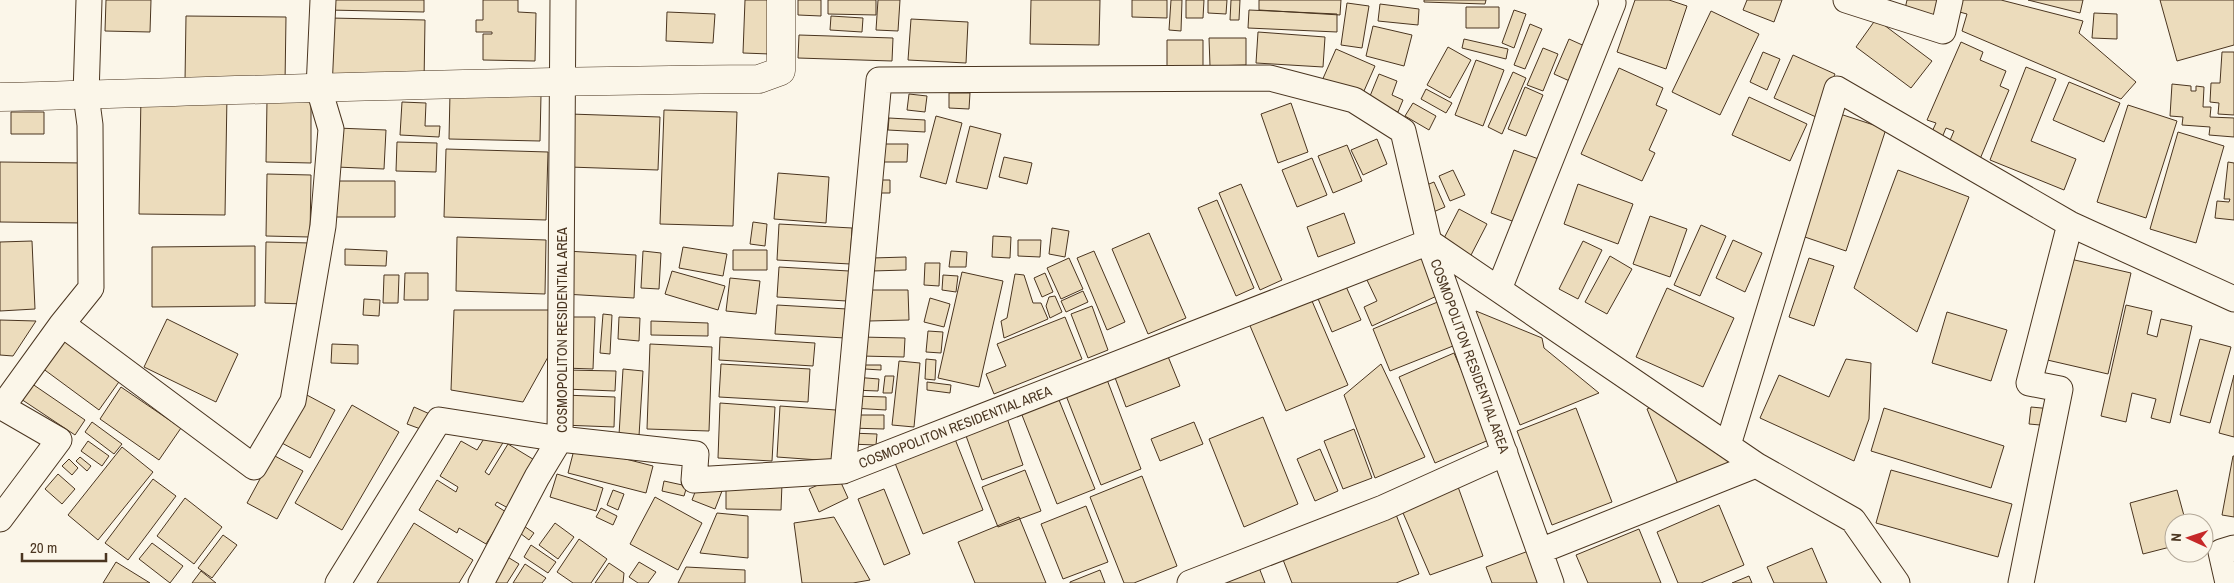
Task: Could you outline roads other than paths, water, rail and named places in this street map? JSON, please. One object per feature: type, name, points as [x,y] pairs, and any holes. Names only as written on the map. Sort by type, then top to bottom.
[{"type":"street","points":[[0,520],[59,440],[2,408],[62,324],[91,288],[90,125],[86,94],[89,0]]},
{"type":"street","points":[[62,324],[254,467],[293,402],[323,226],[330,129],[319,89],[323,0]]},
{"type":"street","name":"COSMOPOLITON RESIDENTIAL AREA","points":[[563,0],[560,439],[696,454],[694,480],[843,471],[1429,242],[1550,583]]},
{"type":"street","points":[[0,97],[562,81],[759,79],[781,70],[781,0]]},
{"type":"street","points":[[1498,289],[1612,3],[1611,0]]},
{"type":"street","points":[[1846,0],[1943,31],[1950,0]]},
{"type":"street","points":[[843,471],[879,80],[1270,78],[1354,100],[1403,130],[1429,242],[1756,465],[1853,520],[1897,583]]},
{"type":"street","points":[[1728,445],[1837,88],[2070,224],[2234,299]]},
{"type":"street","points":[[2021,583],[2060,389],[2029,383],[2070,224]]},
{"type":"street","points":[[338,583],[438,420],[560,439],[537,477],[481,583]]},
{"type":"street","points":[[1190,583],[1383,508],[1505,453]]},
{"type":"street","points":[[1540,552],[1756,465]]},
{"type":"street","points":[[2228,583],[2221,552],[2234,548]]}]
